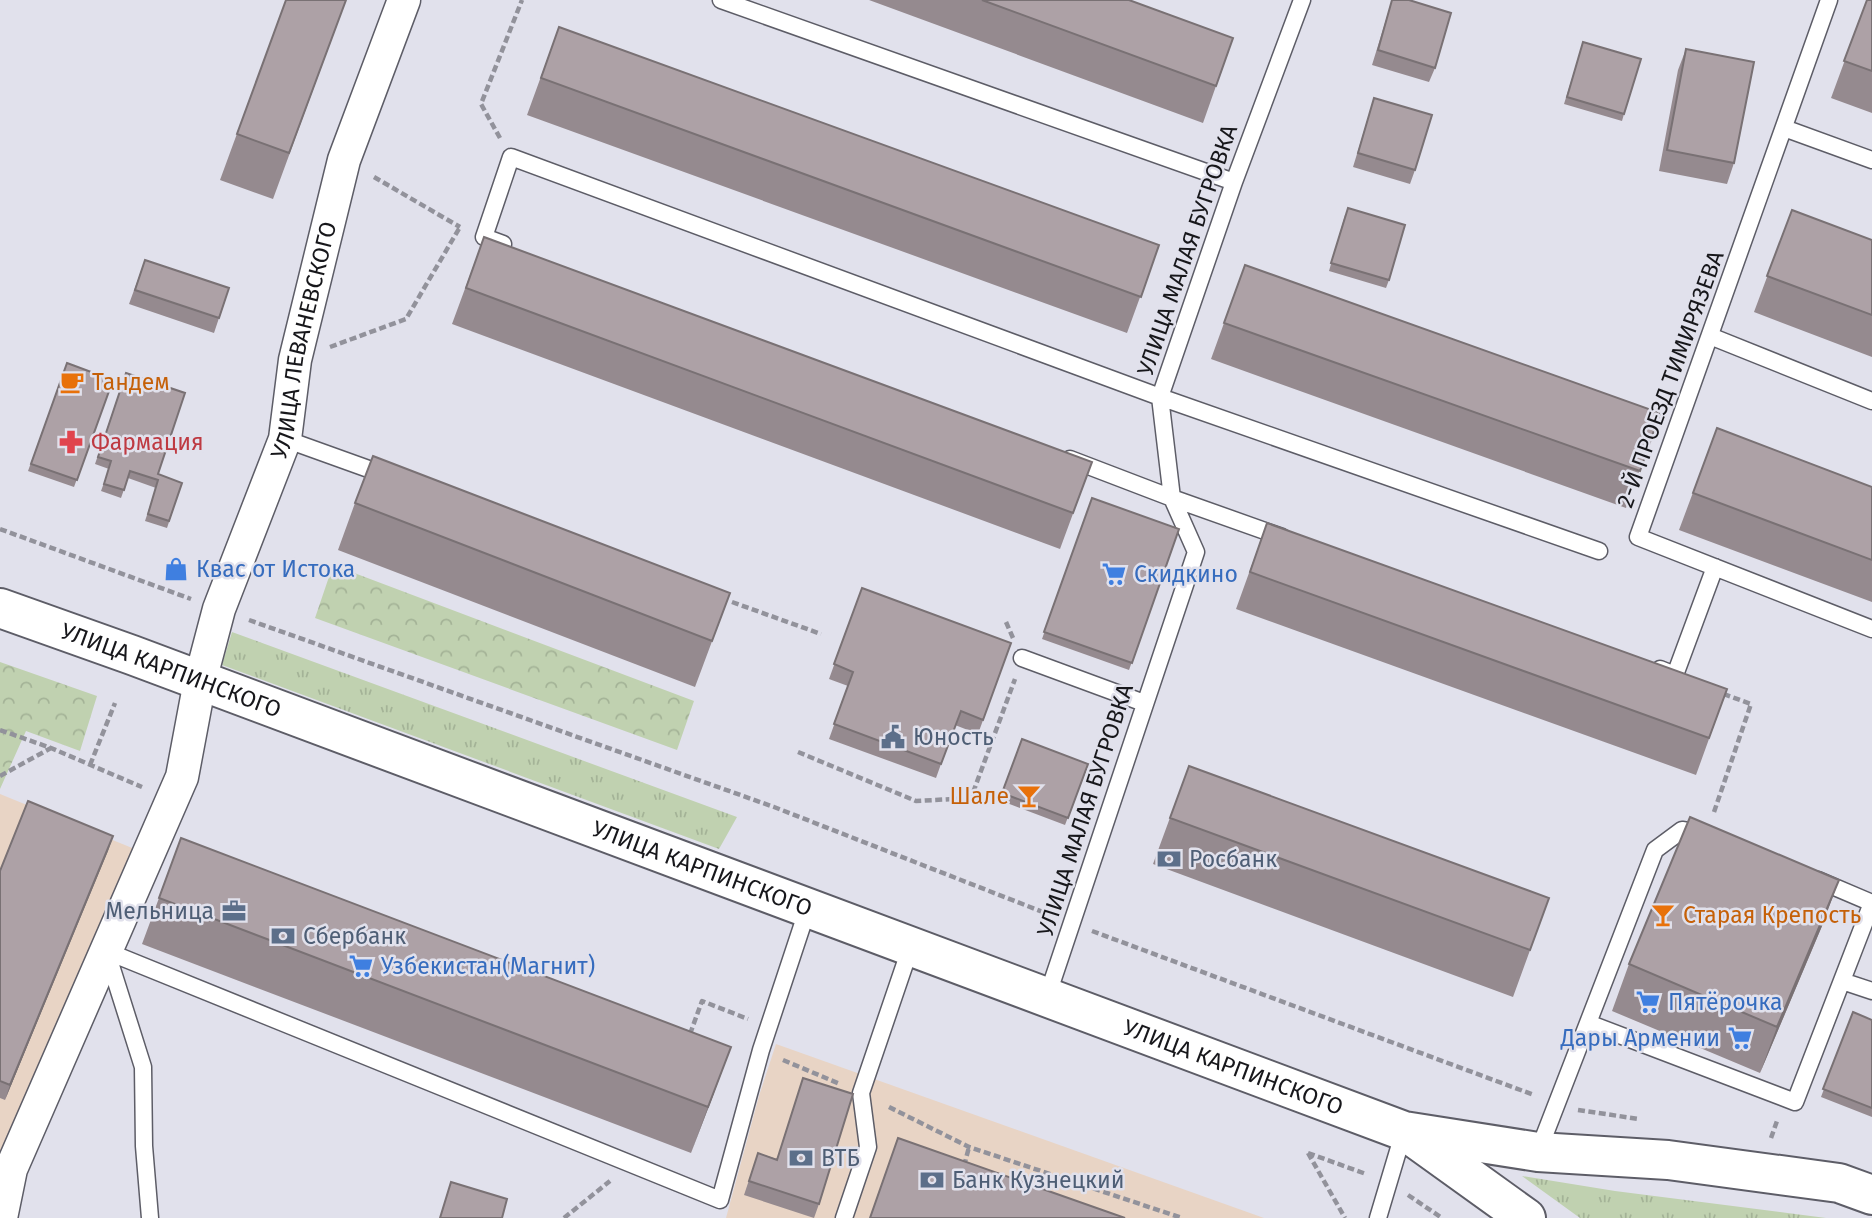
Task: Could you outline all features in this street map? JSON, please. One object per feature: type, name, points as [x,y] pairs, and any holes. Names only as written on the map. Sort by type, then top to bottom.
[{"type":"main road","name":"УЛИЦА КАРПИНСКОГО","points":[[0,608],[1404,1131],[1538,1152],[1668,1160],[1861,1187]]},
{"type":"main road","name":"УЛИЦА КАРПИНСКОГО","points":[[1404,1131],[1527,1218]]},
{"type":"street","name":"УЛИЦА ЛЕВАНЕВСКОГО","points":[[1,1218],[6,1168],[106,951],[182,777],[200,681],[219,609],[285,439],[295,360],[344,160],[404,0]]},
{"type":"lane","points":[[721,0],[1234,183]]},
{"type":"lane","name":"УЛИЦА МАЛАЯ БУГРОВКА","points":[[1047,998],[1196,552],[1172,498],[1160,397],[1234,183],[1302,0]]},
{"type":"lane","name":"2-Й ПРОЕЗД ТИМИРЯЗЕВА","points":[[1829,0],[1638,537],[1872,629]]},
{"type":"lane","points":[[1784,128],[1872,160]]},
{"type":"lane","points":[[523,251],[484,237],[511,157],[1160,397],[1599,551]]},
{"type":"lane","points":[[1710,336],[1872,401]]},
{"type":"lane","points":[[285,439],[403,482]]},
{"type":"lane","points":[[1055,454],[1301,543]]},
{"type":"lane","points":[[1649,666],[1675,675],[1715,567]]},
{"type":"lane","points":[[1022,658],[1144,703]]},
{"type":"lane","points":[[1538,1152],[1656,850],[1682,830],[1713,836]]},
{"type":"lane","points":[[1588,1023],[1795,1101],[1872,903],[1808,876]]},
{"type":"lane","points":[[106,951],[720,1200],[761,1050],[808,908]]},
{"type":"lane","points":[[844,1218],[868,1147],[861,1093],[911,946]]},
{"type":"lane","points":[[106,951],[144,1067],[144,1146],[150,1218]]},
{"type":"lane","points":[[1842,981],[1872,991]]},
{"type":"lane","points":[[1378,1218],[1404,1131]]},
{"type":"path","points":[[511,157],[481,104],[522,0]]},
{"type":"path","points":[[344,160],[460,227],[484,237]]},
{"type":"path","points":[[295,360],[406,319],[460,227]]},
{"type":"path","points":[[0,529],[774,807],[1071,923],[1578,1110]]},
{"type":"path","points":[[732,602],[821,634]]},
{"type":"path","points":[[797,752],[916,800],[971,798],[1022,658]]},
{"type":"path","points":[[1675,675],[1751,704],[1713,836]]},
{"type":"path","points":[[90,765],[115,703]]},
{"type":"path","points":[[0,730],[51,748],[172,800]]},
{"type":"path","points":[[0,776],[51,748]]},
{"type":"path","points":[[687,1044],[702,1001],[769,1026]]},
{"type":"path","points":[[761,1050],[861,1093],[970,1147],[1182,1218]]},
{"type":"path","points":[[961,1176],[970,1147]]},
{"type":"path","points":[[1345,1218],[1308,1153],[1388,1182],[1442,1218]]},
{"type":"path","points":[[564,1218],[632,1164]]},
{"type":"shaded area","points":[[0,794],[164,861],[25,1167],[0,1155]]},
{"type":"shaded area","points":[[776,1044],[1264,1218],[726,1218]]},
{"type":"green space","points":[[333,565],[694,701],[677,750],[315,618]]},
{"type":"green space","points":[[232,632],[737,817],[719,849],[222,665]]},
{"type":"green space","points":[[0,662],[97,696],[80,751],[26,731],[0,789]]},
{"type":"green space","points":[[1522,1176],[1615,1191],[1826,1218],[1580,1218]]},
{"type":"building","points":[[286,0],[346,0],[289,153],[237,134]]},
{"type":"building","points":[[982,0],[1129,0],[1233,38],[1216,86]]},
{"type":"building","points":[[1392,0],[1409,0],[1451,13],[1435,68],[1378,50]]},
{"type":"building","points":[[1867,0],[1872,0],[1872,71],[1844,61]]},
{"type":"building","points":[[559,27],[1159,245],[1141,297],[541,78]]},
{"type":"building","points":[[1583,42],[1641,59],[1624,114],[1567,97]]},
{"type":"building","points":[[1686,49],[1754,62],[1734,163],[1667,150]]},
{"type":"building","points":[[1374,98],[1432,115],[1415,170],[1358,153]]},
{"type":"building","points":[[1348,208],[1405,225],[1389,280],[1331,263]]},
{"type":"building","points":[[1792,210],[1872,240],[1872,315],[1767,276]]},
{"type":"building","points":[[484,237],[1092,462],[1073,513],[466,288]]},
{"type":"building","points":[[145,260],[229,288],[219,318],[135,290]]},
{"type":"building","points":[[1245,265],[1660,413],[1640,471],[1224,323]]},
{"type":"building","points":[[67,363],[113,380],[77,480],[31,464]]},
{"type":"building","points":[[126,373],[185,393],[158,474],[182,483],[169,521],[148,514],[158,480],[130,471],[124,490],[104,484],[111,461],[98,457]]},
{"type":"building","points":[[1717,428],[1872,487],[1872,560],[1693,493]]},
{"type":"building","points":[[373,456],[730,593],[712,641],[355,503]]},
{"type":"building","points":[[1092,498],[1179,529],[1132,663],[1044,632]]},
{"type":"building","points":[[1267,523],[1727,689],[1709,738],[1250,572]]},
{"type":"building","points":[[862,588],[1011,643],[983,720],[961,711],[941,764],[834,724],[853,672],[834,664]]},
{"type":"building","points":[[1022,739],[1088,764],[1068,818],[1002,793]]},
{"type":"building","points":[[1189,766],[1549,898],[1530,950],[1170,818]]},
{"type":"building","points":[[28,801],[113,836],[10,1085],[0,1081],[0,871]]},
{"type":"building","points":[[1690,817],[1839,880],[1777,1027],[1629,964]]},
{"type":"building","points":[[181,838],[731,1047],[708,1107],[159,898]]},
{"type":"building","points":[[1853,1012],[1872,1020],[1872,1108],[1823,1089]]},
{"type":"building","points":[[803,1078],[853,1094],[819,1204],[749,1181],[758,1153],[777,1160]]},
{"type":"building","points":[[898,1138],[1125,1218],[870,1218]]},
{"type":"building","points":[[451,1182],[507,1199],[502,1218],[440,1218]]},
{"type":"place","name":"Тандем","points":[[72,382]]},
{"type":"place","name":"Фармация","points":[[71,442]]},
{"type":"place","name":"Квас от Истока","points":[[176,569]]},
{"type":"place","name":"Скидкино","points":[[1114,574]]},
{"type":"place","name":"Юность","points":[[893,737]]},
{"type":"place","name":"Шале","points":[[1029,796]]},
{"type":"place","name":"Росбанк","points":[[1169,859]]},
{"type":"place","name":"Мельница","points":[[234,911]]},
{"type":"place","name":"Старая Крепость","points":[[1663,915]]},
{"type":"place","name":"Сбербанк","points":[[283,936]]},
{"type":"place","name":"Узбекистан(Магнит)","points":[[361,966]]},
{"type":"place","name":"Пятёрочка","points":[[1648,1002]]},
{"type":"place","name":"Дары Армении","points":[[1740,1038]]},
{"type":"place","name":"ВТБ","points":[[801,1158]]},
{"type":"place","name":"Банк Кузнецкий","points":[[932,1180]]}]
